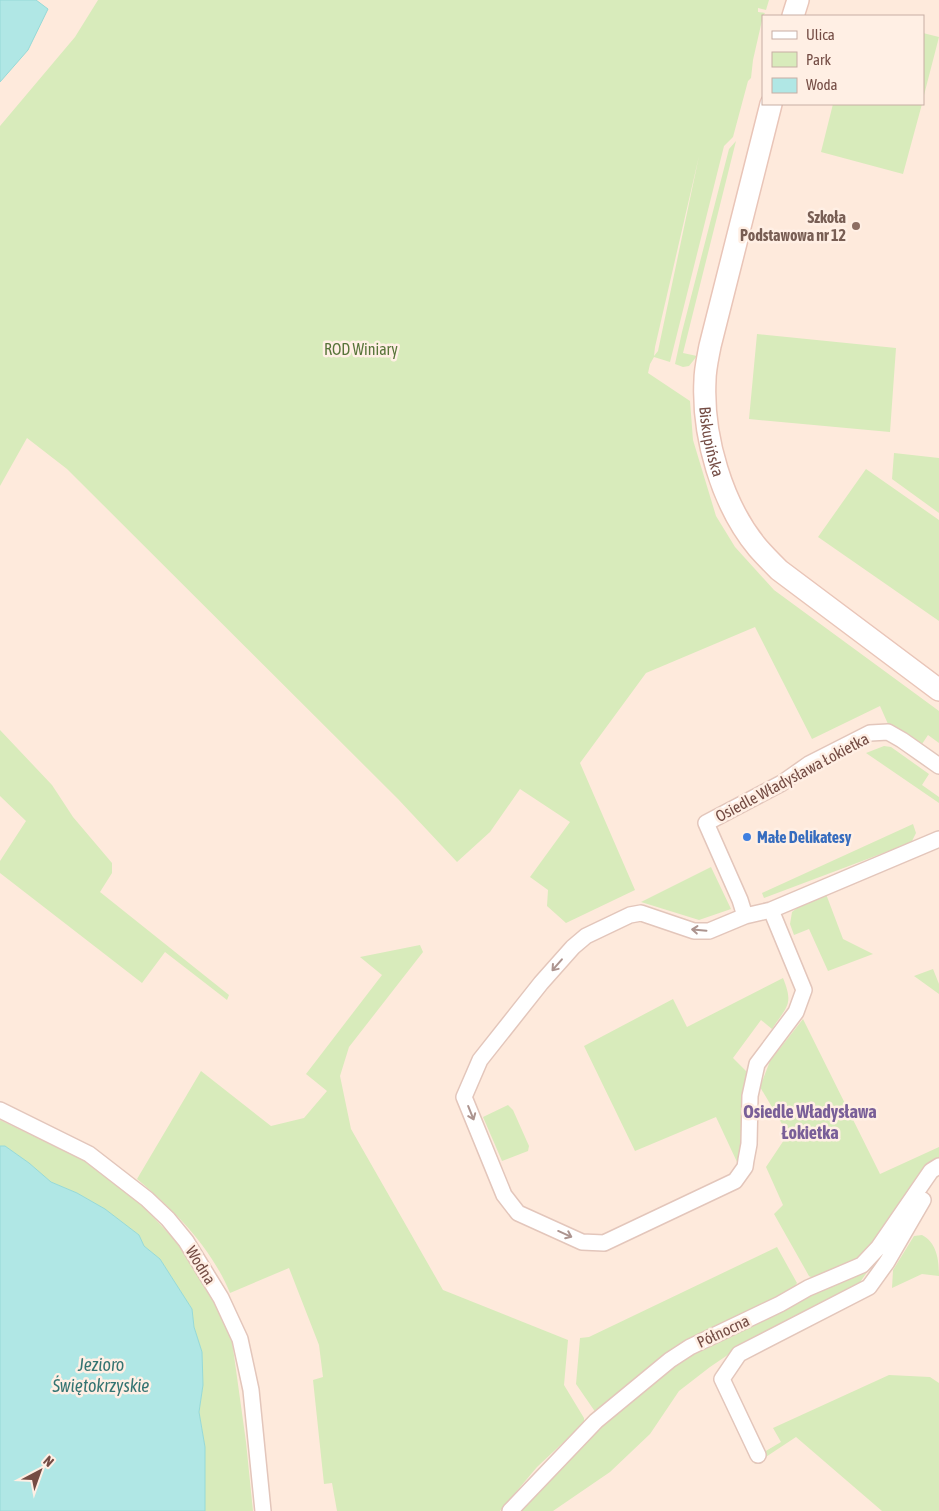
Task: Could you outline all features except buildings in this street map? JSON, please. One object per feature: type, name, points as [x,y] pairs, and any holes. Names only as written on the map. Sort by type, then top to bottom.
[{"type":"street","points":[[794,15],[798,0]]},
{"type":"street","name":"Biskupińska","points":[[771,105],[710,346],[705,380],[706,414],[711,447],[722,485],[736,513],[757,546],[779,570],[939,690]]},
{"type":"street","name":"Osiedle Władysława Łokietka","points":[[745,916],[740,900],[706,823],[782,783],[809,764],[870,733],[888,732],[939,766]]},
{"type":"street","points":[[771,910],[804,990],[796,1012],[757,1064],[750,1096],[750,1144],[744,1167],[735,1180],[604,1243],[582,1242],[518,1213],[504,1195],[464,1097],[480,1060],[573,946],[586,936],[630,915],[641,913],[694,931],[709,931],[745,916],[771,910],[939,839]]},
{"type":"street","name":"Wodna","points":[[0,1110],[89,1154],[147,1200],[168,1219],[186,1241],[221,1298],[240,1339],[251,1390],[263,1511]]},
{"type":"street","name":"Północna","points":[[510,1511],[596,1421],[670,1360],[690,1347],[780,1304],[808,1288],[862,1265],[878,1248],[932,1171],[939,1166]]},
{"type":"street","points":[[758,1455],[722,1379],[739,1354],[869,1287],[887,1262],[936,1178],[939,1176]]},
{"type":"green space","name":"ROD Winiary","points":[[98,0],[769,0],[766,10],[758,8],[758,12],[765,13],[762,15],[751,78],[748,81],[733,137],[724,146],[670,362],[654,357],[648,373],[690,401],[693,440],[716,516],[735,547],[774,590],[939,711],[939,743],[928,735],[920,747],[888,724],[880,706],[812,739],[755,627],[646,673],[580,763],[635,890],[566,923],[547,906],[548,890],[530,877],[570,822],[520,789],[490,832],[457,862],[398,799],[67,469],[27,438],[0,486],[0,126],[75,37]],"holes":[[[699,156],[658,351],[654,356],[655,347]]]},
{"type":"green space","points":[[924,33],[939,37],[924,95]]},
{"type":"green space","points":[[833,105],[922,105],[903,174],[821,152]]},
{"type":"green space","points":[[736,141],[683,353],[697,356],[689,366],[683,367],[675,364],[682,332],[729,149]]},
{"type":"green space","points":[[757,334],[896,348],[890,432],[749,419]]},
{"type":"green space","points":[[894,453],[939,458],[939,513],[892,479]]},
{"type":"green space","points":[[866,469],[939,520],[939,621],[818,537]]},
{"type":"green space","points":[[0,730],[52,785],[73,817],[112,863],[112,873],[100,892],[229,995],[227,1000],[165,952],[142,983],[0,873],[0,861],[26,821],[0,796]]},
{"type":"green space","points":[[884,746],[891,747],[929,774],[922,785],[939,797],[939,803],[866,753]]},
{"type":"green space","points":[[913,824],[916,833],[912,841],[902,846],[764,898],[762,893]]},
{"type":"green space","points":[[711,867],[731,909],[699,920],[641,902]]},
{"type":"green space","points":[[826,894],[843,939],[873,954],[828,971],[809,929],[794,935],[790,924],[792,912],[801,905]]},
{"type":"green space","points":[[420,945],[423,952],[349,1047],[340,1076],[351,1129],[443,1290],[568,1340],[564,1385],[584,1418],[584,1423],[537,1467],[500,1511],[337,1511],[332,1483],[324,1484],[313,1380],[323,1377],[319,1345],[289,1268],[230,1293],[213,1260],[191,1231],[137,1179],[201,1071],[271,1126],[304,1118],[327,1091],[306,1074],[382,975],[360,957]]},
{"type":"green space","points":[[933,969],[939,984],[939,994],[914,976]]},
{"type":"green space","points":[[783,978],[788,994],[785,1010],[772,1029],[761,1020],[733,1058],[748,1073],[741,1159],[737,1162],[716,1117],[635,1151],[584,1046],[673,999],[687,1027]]},
{"type":"green space","points":[[803,1019],[880,1174],[939,1147],[939,1161],[866,1257],[816,1280],[809,1276],[774,1214],[783,1205],[766,1167],[788,1134],[760,1087],[770,1061]]},
{"type":"green space","points":[[508,1105],[513,1110],[529,1146],[528,1151],[502,1161],[483,1117]]},
{"type":"green space","points":[[0,1120],[88,1162],[142,1205],[186,1252],[207,1285],[232,1341],[246,1442],[253,1511],[205,1511],[205,1447],[199,1412],[203,1385],[202,1352],[194,1327],[192,1309],[160,1259],[144,1246],[139,1235],[105,1209],[77,1193],[51,1182],[5,1146],[0,1146]]},
{"type":"green space","points":[[922,1235],[934,1247],[938,1258],[939,1276],[922,1274],[892,1288],[893,1270],[914,1236]]},
{"type":"green space","points":[[777,1247],[797,1283],[792,1290],[683,1342],[667,1352],[596,1413],[576,1384],[580,1338],[589,1337]]},
{"type":"green space","points":[[872,1265],[856,1288],[735,1350],[679,1391],[650,1434],[610,1472],[553,1511],[521,1511],[601,1427],[674,1364],[692,1353]]},
{"type":"green space","points":[[889,1375],[930,1377],[939,1383],[939,1511],[882,1511],[796,1437],[755,1464],[752,1459],[781,1442],[773,1428]]},
{"type":"water","points":[[0,0],[36,0],[48,9],[28,50],[0,82]]},
{"type":"water","name":"Jezioro Świętokrzyskie","points":[[0,1146],[5,1146],[51,1182],[77,1193],[105,1209],[139,1235],[144,1246],[160,1259],[192,1309],[194,1327],[202,1352],[203,1385],[199,1412],[205,1447],[205,1511],[0,1511]]},
{"type":"place","name":"Szkoła Podstawowa nr 12","points":[[856,226]]},
{"type":"place","name":"Małe Delikatesy","points":[[747,837]]},
{"type":"district","name":"Osiedle Władysława Łokietka","points":[[810,1122]]}]
